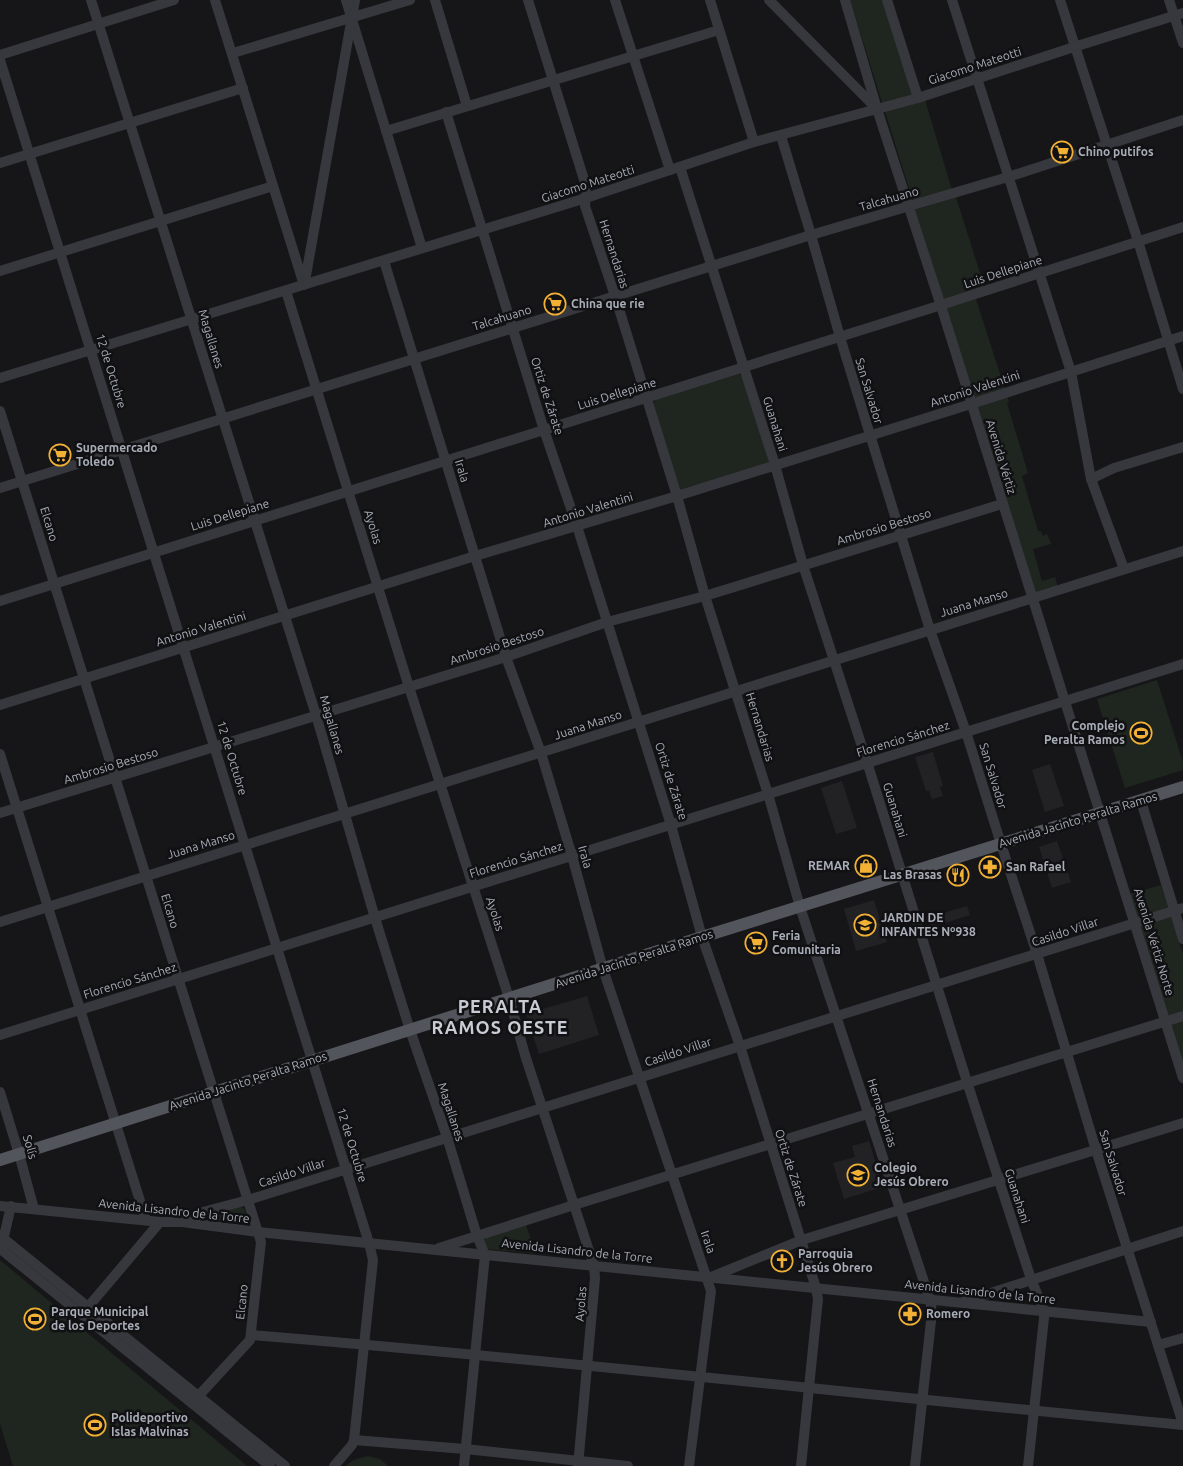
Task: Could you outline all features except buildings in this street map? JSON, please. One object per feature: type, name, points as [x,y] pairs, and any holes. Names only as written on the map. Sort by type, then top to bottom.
[{"type":"main road","name":"Avenida Jacinto Peralta Ramos","points":[[0,1160],[603,968],[1183,787]]},
{"type":"street","name":"Magallanes","points":[[92,0],[316,715],[374,918],[447,1137],[477,1236],[485,1255],[464,1466]]},
{"type":"street","points":[[0,55],[174,0]]},
{"type":"street","points":[[215,0],[304,285]]},
{"type":"street","points":[[346,0],[422,248]]},
{"type":"street","points":[[304,285],[355,0]]},
{"type":"street","points":[[233,53],[410,0]]},
{"type":"street","points":[[435,0],[467,106]]},
{"type":"street","name":"Hernandarias","points":[[528,0],[586,186],[585,206],[677,496],[705,596],[768,794],[800,907],[930,1300],[932,1312],[916,1466]]},
{"type":"street","name":"Guanahani","points":[[615,0],[675,169],[712,266],[775,465],[803,565],[867,762],[936,985],[1031,1279],[1044,1311],[1028,1466]]},
{"type":"street","points":[[710,0],[754,142]]},
{"type":"street","points":[[769,0],[877,109]]},
{"type":"street","points":[[845,0],[877,109]]},
{"type":"street","points":[[887,0],[918,98]]},
{"type":"street","points":[[952,0],[1071,372],[1091,479],[1124,569]]},
{"type":"street","points":[[1060,0],[1138,241],[1183,389]]},
{"type":"street","points":[[1170,0],[1179,14],[1183,43]]},
{"type":"street","name":"Giacomo Mateotti","points":[[0,378],[586,198],[754,142],[918,98],[1179,14]]},
{"type":"street","points":[[386,130],[719,30]]},
{"type":"street","name":"12 de Octubre","points":[[0,60],[369,1243],[373,1260],[354,1440]]},
{"type":"street","points":[[0,163],[244,88]]},
{"type":"street","name":"Avenida Vértiz","points":[[877,109],[941,306],[1100,813]]},
{"type":"street","name":"Ortiz de Zárate","points":[[446,112],[544,430],[577,526],[671,825],[702,937],[740,1046],[816,1288],[818,1299],[801,1466]]},
{"type":"street","name":"Talcahuano","points":[[0,488],[811,235],[1008,177],[1183,120]]},
{"type":"street","name":"San Salvador","points":[[781,136],[840,337],[930,630],[966,732],[1000,844],[1037,954],[1096,1150],[1183,1424]]},
{"type":"street","points":[[0,271],[273,186]]},
{"type":"street","name":"Luis Dellepiane","points":[[0,600],[941,306],[1183,227]]},
{"type":"street","name":"Irala","points":[[384,261],[506,657],[541,753],[603,968],[671,1174],[708,1277],[711,1291],[689,1466]]},
{"type":"street","name":"Ayolas","points":[[286,291],[409,687],[509,998],[525,1055],[594,1266],[595,1278],[588,1366],[578,1463]]},
{"type":"street","name":"Antonio Valentini","points":[[0,705],[476,556],[677,496],[1183,336]]},
{"type":"street","name":"Elcano","points":[[0,410],[262,1242],[250,1340],[195,1400]]},
{"type":"street","points":[[1091,479],[1114,468],[1183,447]]},
{"type":"street","name":"Ambrosio Bestoso","points":[[0,813],[506,657],[607,622],[705,596],[1002,504]]},
{"type":"street","name":"Juana Manso","points":[[0,922],[1183,551]]},
{"type":"street","name":"Florencio Sánchez","points":[[0,1035],[1183,664]]},
{"type":"street","points":[[0,754],[146,1220]]},
{"type":"street","points":[[1141,801],[1179,909],[1183,939]]},
{"type":"street","name":"Avenida Vértiz Norte","points":[[1100,813],[1183,1078]]},
{"type":"street","name":"Casildo Villar","points":[[182,1222],[199,1213],[248,1200],[1179,909]]},
{"type":"street","points":[[435,1250],[671,1174],[1183,1016]]},
{"type":"street","name":"Solís","points":[[0,1092],[34,1209]]},
{"type":"street","points":[[708,1277],[802,1240],[1183,1123]]},
{"type":"street","name":"Avenida Lisandro de la Torre","points":[[0,1206],[160,1222],[182,1222],[258,1232],[1151,1322]]},
{"type":"street","points":[[12,1206],[4,1239],[85,1311],[195,1400],[270,1466]]},
{"type":"street","points":[[85,1311],[160,1222]]},
{"type":"street","points":[[959,1303],[1183,1231]]},
{"type":"street","points":[[251,1335],[475,1354],[1033,1411],[1183,1424]]},
{"type":"street","points":[[1158,1346],[1183,1338]]},
{"type":"street","points":[[195,1400],[285,1466]]},
{"type":"street","points":[[334,1466],[354,1440],[465,1449],[578,1463],[628,1466]]},
{"type":"shaded area","points":[[850,0],[883,0],[915,102],[925,100],[952,190],[913,201]]},
{"type":"shaded area","points":[[956,197],[985,289],[944,301],[915,210]]},
{"type":"shaded area","points":[[976,299],[1009,402],[1007,403],[1028,473],[1022,476],[1038,531],[1041,531],[1043,536],[1047,534],[1051,544],[1033,549],[1042,581],[1055,577],[1058,587],[1036,594],[946,308]]},
{"type":"shaded area","points":[[739,374],[744,377],[769,463],[680,490],[653,404],[656,399]]},
{"type":"shaded area","name":"Complejo Peralta Ramos","points":[[1157,680],[1183,762],[1183,770],[1125,788],[1097,699]]},
{"type":"shaded area","points":[[933,752],[943,786],[940,787],[943,796],[932,799],[929,791],[926,791],[915,757]]},
{"type":"shaded area","points":[[1050,764],[1064,806],[1045,812],[1032,770]]},
{"type":"shaded area","points":[[842,781],[857,828],[836,834],[821,788]]},
{"type":"shaded area","points":[[1057,841],[1071,882],[1052,888],[1039,847]]},
{"type":"shaded area","points":[[1161,885],[1183,954],[1183,1065],[1130,894]]},
{"type":"shaded area","name":"JARDIN DE INFANTES Nº938","points":[[874,900],[887,942],[856,951],[844,909]]},
{"type":"shaded area","points":[[967,906],[970,915],[929,928],[926,918]]},
{"type":"shaded area","points":[[587,996],[599,1035],[539,1054],[526,1014]]},
{"type":"shaded area","name":"Colegio Jesús Obrero","points":[[869,1141],[883,1187],[844,1199],[833,1163],[855,1157],[852,1146]]},
{"type":"shaded area","points":[[238,1206],[245,1209],[247,1223],[206,1219],[208,1216]]},
{"type":"shaded area","points":[[526,1225],[536,1254],[488,1249],[483,1242],[486,1237]]},
{"type":"shaded area","name":"Parque Municipal de los Deportes","points":[[0,1260],[247,1466],[13,1466],[0,1424]]},
{"type":"shaded area","points":[[368,1456],[380,1459],[388,1466],[346,1466],[353,1460]]},
{"type":"place","name":"Chino putifos","points":[[1062,152]]},
{"type":"place","name":"China que rie","points":[[555,304]]},
{"type":"place","name":"Supermercado Toledo","points":[[60,455]]},
{"type":"place","name":"Complejo Peralta Ramos","points":[[1141,733]]},
{"type":"place","name":"REMAR","points":[[866,866]]},
{"type":"place","name":"San Rafael","points":[[990,867]]},
{"type":"place","name":"Las Brasas","points":[[958,875]]},
{"type":"place","name":"JARDIN DE INFANTES Nº938","points":[[865,925]]},
{"type":"place","name":"Feria Comunitaria","points":[[756,943]]},
{"type":"place","name":"Colegio Jesús Obrero","points":[[858,1175]]},
{"type":"place","name":"Parroquia Jesús Obrero","points":[[782,1261]]},
{"type":"place","name":"Romero","points":[[910,1314]]},
{"type":"place","name":"Parque Municipal de los Deportes","points":[[35,1319]]},
{"type":"place","name":"Polideportivo Islas Malvinas","points":[[95,1425]]},
{"type":"district","name":"PERALTA RAMOS OESTE","points":[[500,1017]]}]
